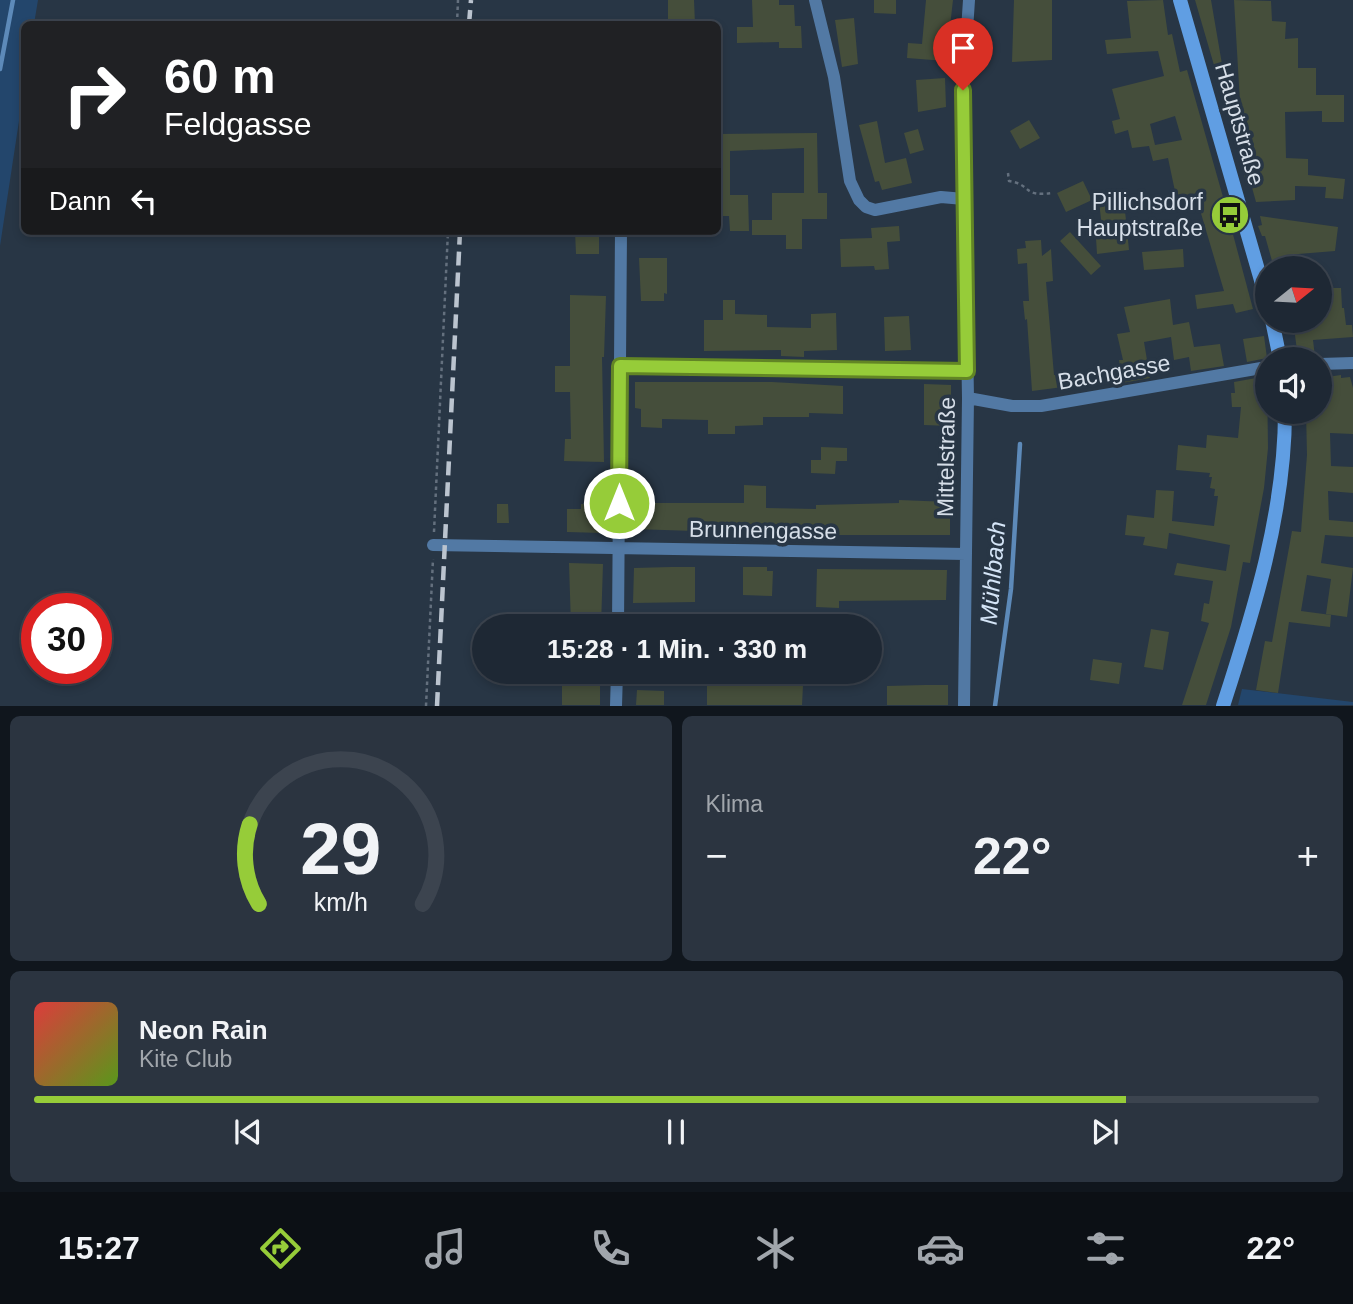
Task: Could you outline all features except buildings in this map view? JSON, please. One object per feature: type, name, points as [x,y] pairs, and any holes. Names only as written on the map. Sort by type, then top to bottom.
[{"type":"main road","name":"Hauptstraße","points":[[1180,0],[1255,259]]},
{"type":"main road","points":[[1223,705],[1251,619],[1266,559],[1283,463],[1284,424]]},
{"type":"street","points":[[815,0],[834,77],[850,181],[859,200],[866,207],[875,209],[941,197],[964,199]]},
{"type":"street","name":"Mittelstraße","points":[[964,705],[968,398],[963,90],[969,0]]},
{"type":"street","points":[[618,614],[621,235]]},
{"type":"street","points":[[1332,364],[1353,363]]},
{"type":"street","points":[[620,366],[967,371]]},
{"type":"street","name":"Bachgasse","points":[[968,398],[1012,406],[1041,406],[1255,370]]},
{"type":"street","name":"Brunnengasse","points":[[433,545],[966,554]]},
{"type":"street","points":[[616,705],[617,684]]},
{"type":"path","points":[[457,21],[458,0]]},
{"type":"path","points":[[1008,173],[1009,181],[1021,184],[1028,193],[1053,193]]},
{"type":"path","points":[[426,705],[448,235]]},
{"type":"shaded area","points":[[0,0],[38,0],[34,21],[21,21],[21,108],[0,246]]},
{"type":"shaded area","points":[[1242,689],[1353,702],[1353,705],[1238,705]]},
{"type":"waterway","points":[[0,69],[13,0]]},
{"type":"waterway","name":"Mühlbach","points":[[995,706],[1011,589],[1020,444]]},
{"type":"railway","points":[[469,21],[471,0]]},
{"type":"railway","points":[[437,706],[460,235]]},
{"type":"place","name":"Pillichsdorf Hauptstraße","points":[[1230,215]]},
{"type":"route","points":[[619,503],[620,366],[967,371],[963,90]]}]
